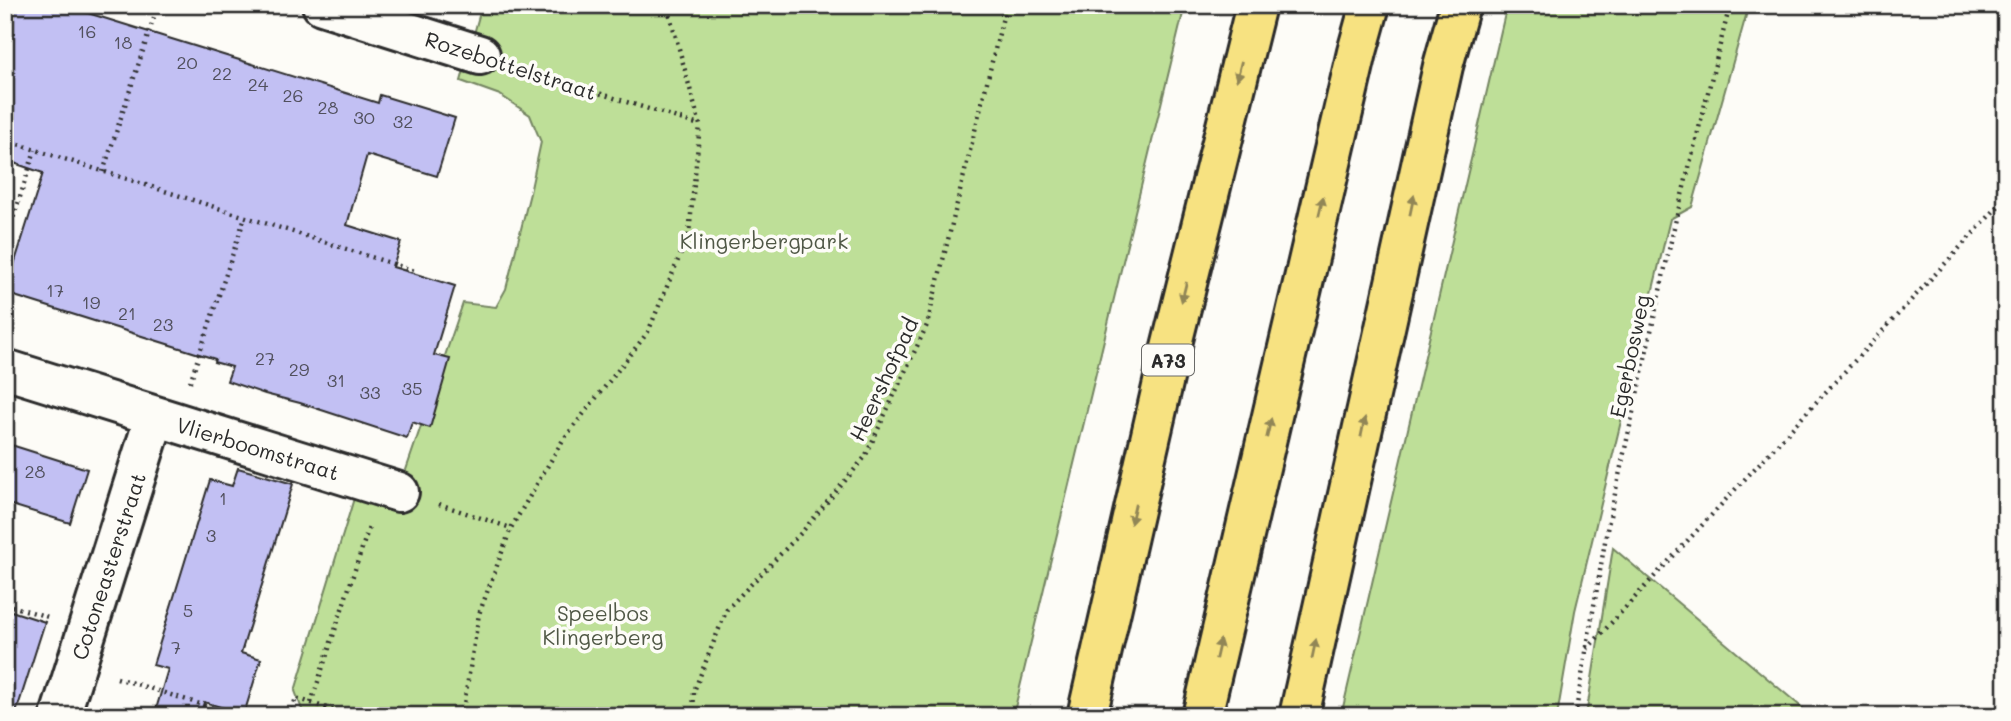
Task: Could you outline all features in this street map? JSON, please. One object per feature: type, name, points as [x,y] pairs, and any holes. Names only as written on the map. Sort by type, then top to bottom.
[{"type":"highway","name":"A73","points":[[1087,716],[1170,352],[1256,5]]},
{"type":"highway","points":[[1202,716],[1370,5]]},
{"type":"highway","points":[[1299,716],[1443,66],[1460,5]]},
{"type":"street","name":"Rozebottelstraat","points":[[322,5],[480,55]]},
{"type":"street","name":"Vlierboomstraat","points":[[5,369],[391,489]]},
{"type":"street","name":"Cotoneasterstraat","points":[[60,716],[166,419]]},
{"type":"path","points":[[103,172],[158,5]]},
{"type":"path","points":[[462,716],[479,614],[511,528],[563,440],[648,332],[689,234],[699,125],[667,5]]},
{"type":"path","name":"Heershofpad","points":[[693,716],[694,691],[727,609],[802,532],[864,457],[927,325],[1006,5]]},
{"type":"path","name":"Egerbosweg","points":[[1575,716],[1607,530],[1666,263],[1730,5]]},
{"type":"path","name":"Rozebottelstraat","points":[[480,55],[699,125]]},
{"type":"path","points":[[5,141],[415,271]]},
{"type":"path","points":[[5,244],[35,150]]},
{"type":"path","points":[[1586,650],[2006,198]]},
{"type":"path","points":[[166,419],[245,217]]},
{"type":"path","points":[[311,703],[391,489],[511,528]]},
{"type":"path","points":[[76,665],[238,716]]},
{"type":"path","points":[[290,716],[296,698],[337,711]]},
{"type":"green space","name":"Klingerbergpark","points":[[482,5],[1185,5],[1013,716],[315,716],[303,712],[295,691],[355,495],[393,508],[463,303],[496,307],[506,289],[541,142],[530,115],[500,95],[461,81]]},
{"type":"green space","points":[[1507,5],[1749,5],[1692,207],[1670,219],[1575,611],[1557,716],[1341,716]]},
{"type":"green space","points":[[1613,548],[1812,716],[1586,716]]},
{"type":"building","points":[[5,5],[62,5],[378,103],[380,95],[455,118],[437,176],[367,155],[347,225],[401,242],[393,267],[455,286],[434,355],[450,359],[430,428],[412,422],[407,438],[265,394],[227,381],[232,367],[214,362],[215,359],[5,293],[43,173],[5,160]]},
{"type":"building","points":[[5,443],[87,469],[70,523],[5,503]]},
{"type":"building","points":[[238,468],[293,484],[241,653],[261,659],[244,714],[204,702],[200,716],[154,716],[168,669],[153,665],[210,480],[232,486]]},
{"type":"building","points":[[5,609],[45,622],[15,716],[5,716]]},
{"type":"park label","name":"Speelbos Klingerberg","points":[[603,624]]}]
